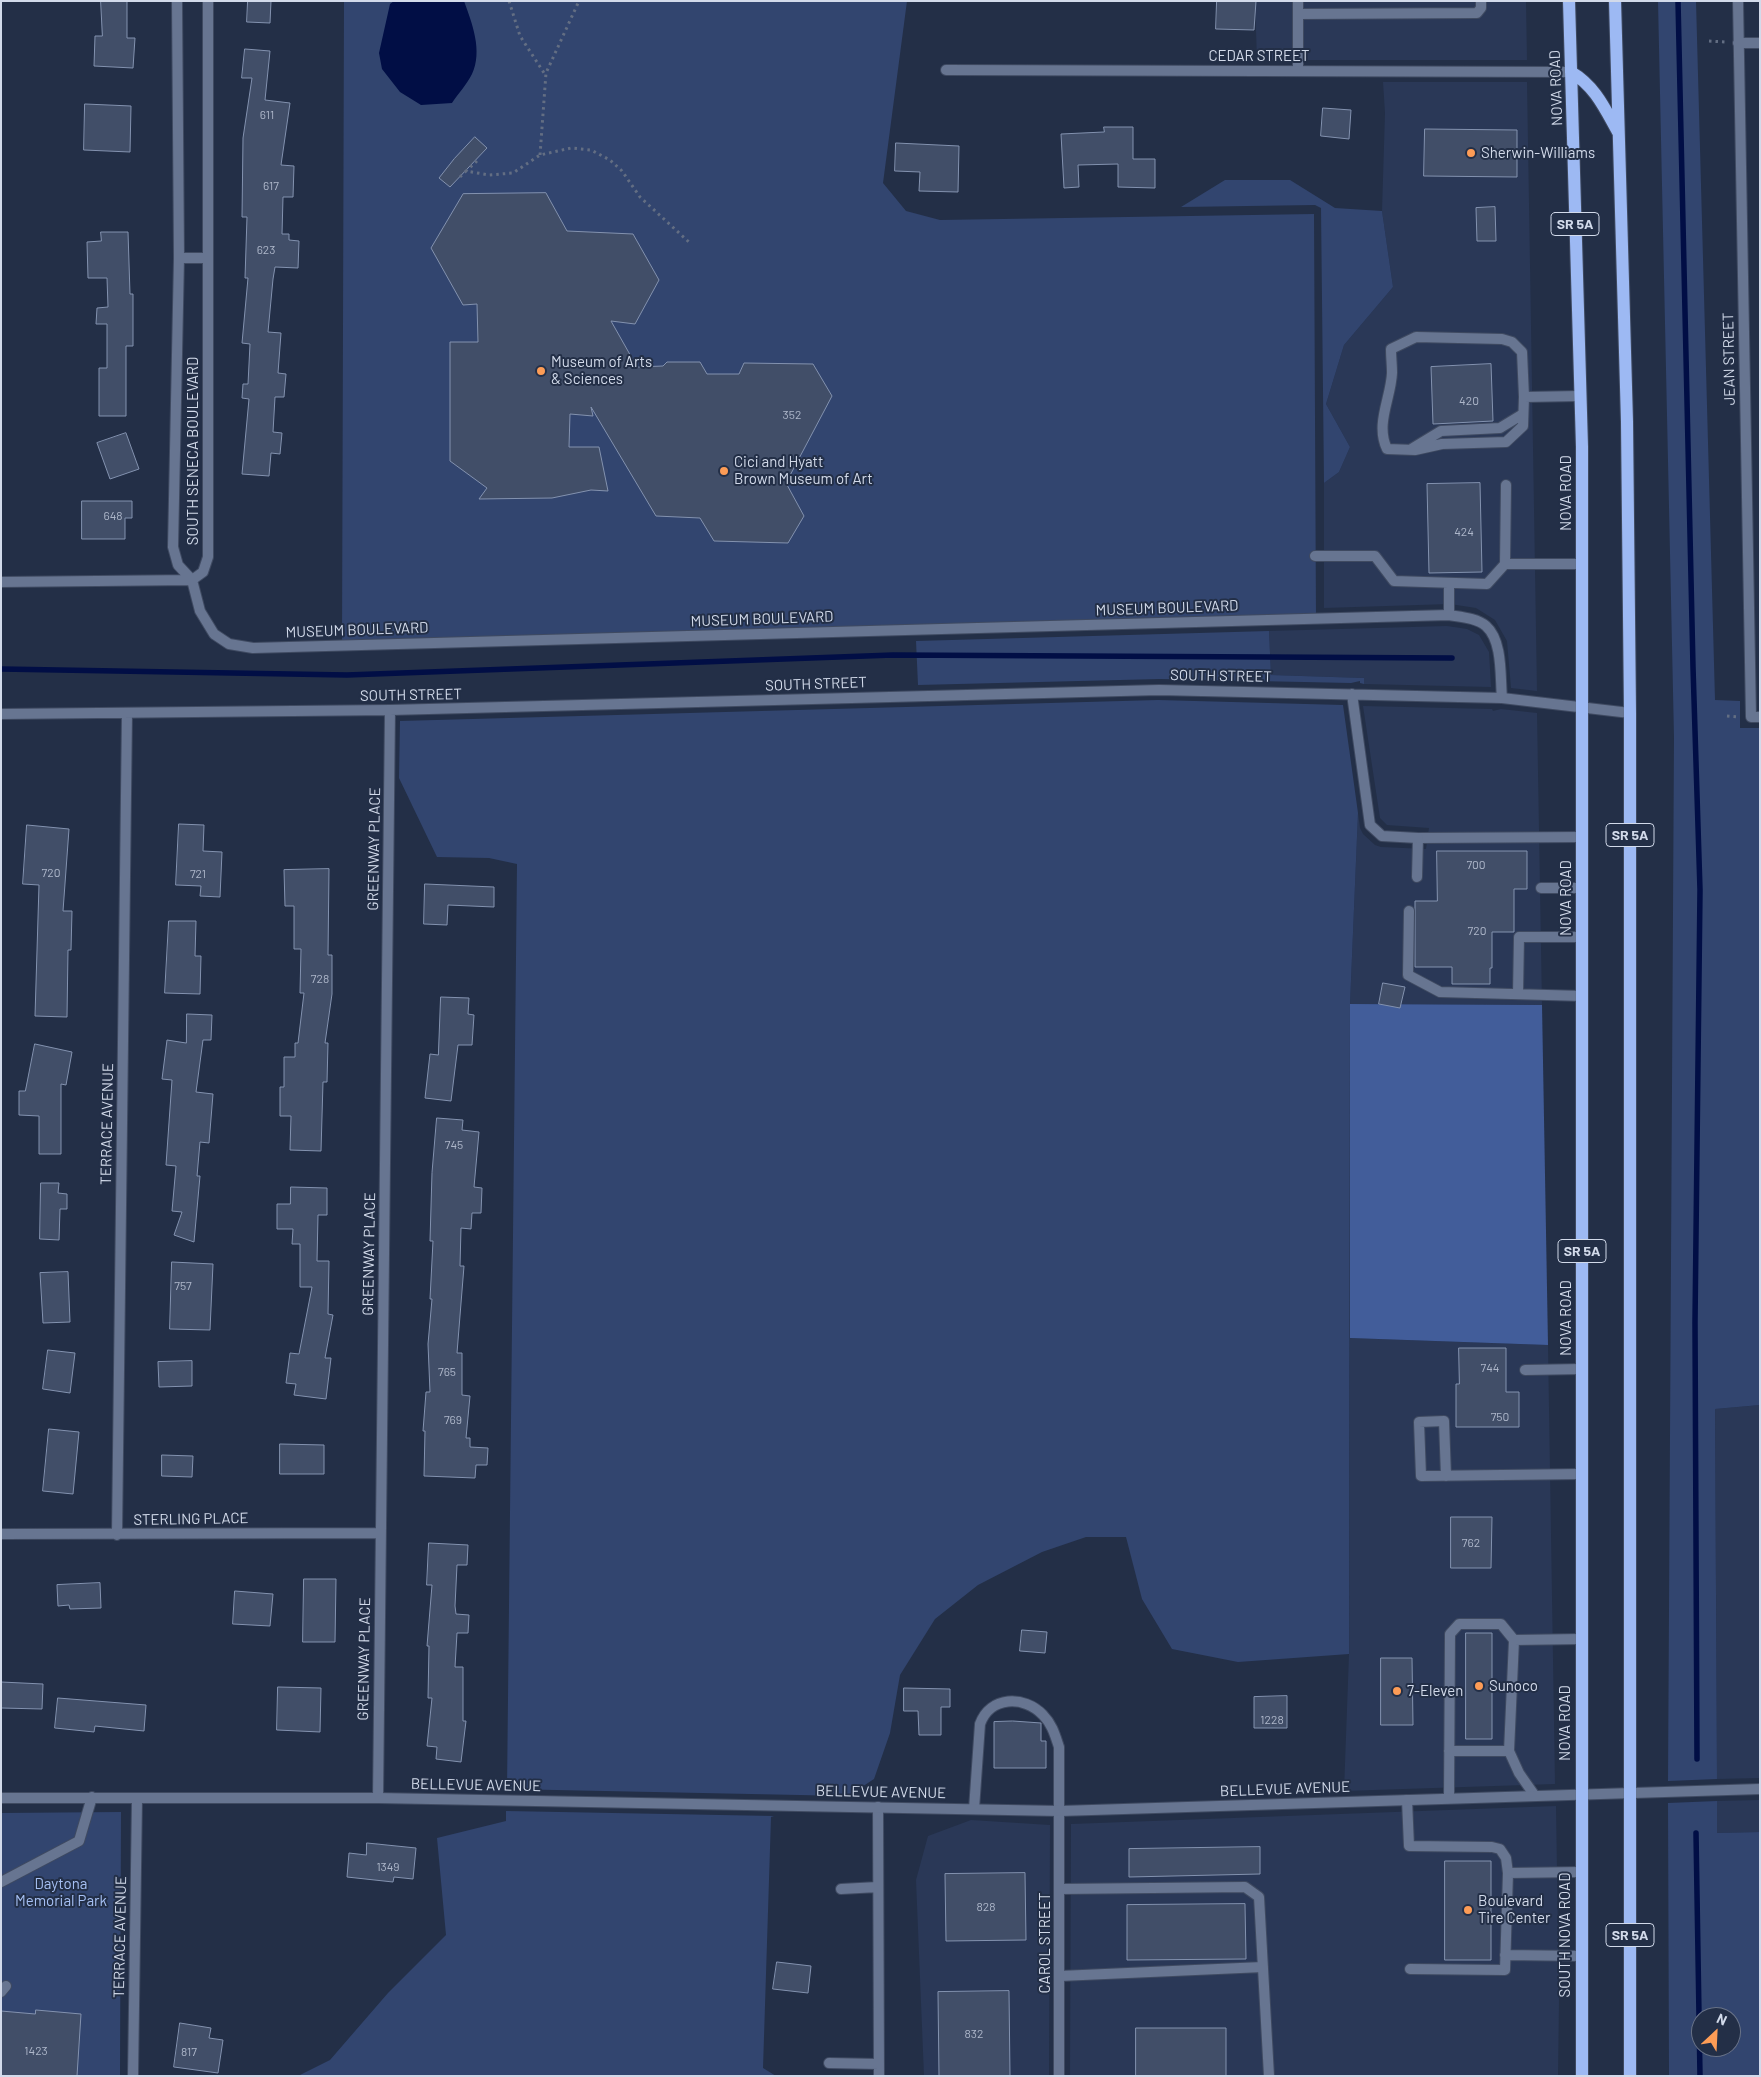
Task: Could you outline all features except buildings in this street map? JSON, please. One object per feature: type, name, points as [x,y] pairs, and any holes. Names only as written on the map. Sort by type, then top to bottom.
[{"type":"main road","name":"NOVA ROAD","points":[[1569,1],[1582,447],[1581,1794]]},
{"type":"main road","name":"SR 5A","points":[[1615,1],[1627,422],[1630,713],[1630,2076]]},
{"type":"main road","points":[[1572,72],[1584,80],[1598,96],[1619,135]]},
{"type":"main road","name":"SOUTH NOVA ROAD","points":[[1581,1794],[1582,2076]]},
{"type":"street","name":"SOUTH SENECA BOULEVARD","points":[[177,1],[179,258],[173,547],[178,565],[192,580],[203,572],[208,557],[208,1]]},
{"type":"street","points":[[1298,1],[1298,71]]},
{"type":"street","points":[[1298,14],[1476,14],[1481,8],[1481,1]]},
{"type":"street","name":"JEAN STREET","points":[[1738,1],[1755,717]]},
{"type":"street","points":[[1738,43],[1760,43]]},
{"type":"street","name":"CEDAR STREET","points":[[946,70],[1572,72]]},
{"type":"street","points":[[179,258],[208,258]]},
{"type":"street","points":[[1416,337],[1502,339],[1512,342],[1522,352],[1524,397],[1523,426],[1506,442],[1442,444],[1410,450],[1387,449],[1383,440],[1382,423],[1392,374],[1391,349],[1416,337]]},
{"type":"street","points":[[1524,397],[1580,396]]},
{"type":"street","points":[[1410,450],[1440,431],[1500,428],[1523,414]]},
{"type":"street","points":[[1316,556],[1375,556],[1394,581],[1487,584],[1505,564],[1506,485]]},
{"type":"street","points":[[1505,564],[1582,564]]},
{"type":"street","points":[[1,582],[192,580]]},
{"type":"street","name":"MUSEUM BOULEVARD","points":[[192,580],[200,611],[214,634],[229,644],[253,648],[1449,615],[1471,618],[1487,626],[1498,648],[1502,698]]},
{"type":"street","points":[[1449,583],[1449,615]]},
{"type":"street","name":"SOUTH STREET","points":[[1,714],[390,710],[1159,690],[1502,698],[1630,713]]},
{"type":"street","points":[[1352,694],[1370,825],[1382,836],[1418,838],[1583,837]]},
{"type":"street","name":"GREENWAY PLACE","points":[[378,1798],[390,710]]},
{"type":"street","name":"TERRACE AVENUE","points":[[117,1535],[126,713]]},
{"type":"street","points":[[1417,877],[1418,838]]},
{"type":"street","points":[[1541,888],[1583,888]]},
{"type":"street","points":[[1409,911],[1408,975],[1440,992],[1583,996]]},
{"type":"street","points":[[1518,994],[1518,937],[1583,937]]},
{"type":"street","points":[[1525,1370],[1582,1368]]},
{"type":"street","points":[[1446,1476],[1444,1421],[1419,1422],[1421,1476],[1446,1476],[1582,1474]]},
{"type":"street","name":"STERLING PLACE","points":[[1,1534],[380,1533]]},
{"type":"street","points":[[1449,1798],[1450,1634],[1459,1624],[1501,1624],[1514,1640],[1509,1751],[1519,1773],[1535,1796]]},
{"type":"street","points":[[1514,1640],[1581,1639]]},
{"type":"street","name":"CAROL STREET","points":[[974,1809],[980,1724],[984,1713],[997,1702],[1017,1702],[1029,1705],[1043,1715],[1053,1729],[1059,1746],[1059,2076]]},
{"type":"street","points":[[1449,1751],[1509,1751]]},
{"type":"street","name":"BELLEVUE AVENUE","points":[[1,1798],[378,1798],[1060,1810],[1760,1789]]},
{"type":"street","points":[[1,1882],[79,1841],[92,1797]]},
{"type":"street","name":"TERRACE AVENUE","points":[[133,2076],[137,1799]]},
{"type":"street","points":[[1406,1800],[1409,1846],[1492,1847],[1500,1849],[1506,1858],[1508,1873],[1505,1970],[1410,1969]]},
{"type":"street","points":[[878,1807],[879,2076]]},
{"type":"street","points":[[1508,1873],[1581,1872]]},
{"type":"street","points":[[841,1889],[878,1887]]},
{"type":"street","points":[[1060,1889],[1245,1887],[1259,1897],[1269,2076]]},
{"type":"street","points":[[1505,1955],[1582,1956]]},
{"type":"street","points":[[1060,1976],[1263,1967]]},
{"type":"street","points":[[829,2063],[878,2064]]},
{"type":"path","points":[[509,1],[520,36],[546,76]]},
{"type":"path","points":[[540,155],[546,76],[573,10],[579,1]]},
{"type":"path","points":[[466,171],[489,175],[513,173],[540,155],[571,148],[591,150],[610,160],[622,172],[640,197],[690,243]]},
{"type":"path","points":[[460,176],[477,161]]},
{"type":"shaded area","points":[[394,1],[464,1],[475,37],[477,56],[472,74],[452,103],[421,105],[400,92],[382,69],[379,53],[390,4]]},
{"type":"shaded area","points":[[1255,1],[1526,1],[1527,60],[1257,60]]},
{"type":"shaded area","points":[[1383,82],[1527,82],[1537,691],[1511,688],[1507,641],[1495,620],[1476,608],[1450,604],[1324,608],[1324,483],[1339,472],[1350,447],[1326,404],[1344,345],[1393,287],[1382,211],[1385,113]]},
{"type":"shaded area","points":[[1447,626],[1467,629],[1479,635],[1489,652],[1491,687],[1364,684],[1364,678],[1271,675],[1269,631]]},
{"type":"shaded area","points":[[1363,706],[1492,709],[1493,711],[1501,709],[1537,713],[1542,1005],[1350,1004],[1358,813],[1360,828],[1363,834],[1375,845],[1381,847],[1426,849],[1429,828],[1387,825],[1380,818]]},
{"type":"shaded area","points":[[1350,1004],[1542,1005],[1548,1345],[1350,1338]]},
{"type":"shaded area","points":[[1350,1338],[1548,1345],[1555,1784],[1344,1791],[1349,1654]]},
{"type":"shaded area","points":[[1760,1405],[1760,1778],[1717,1779],[1715,1409]]},
{"type":"shaded area","points":[[1760,1800],[1760,1832],[1717,1833],[1717,1801]]},
{"type":"shaded area","points":[[1556,1806],[1559,2001],[1558,2076],[1070,2076],[1071,1824]]},
{"type":"shaded area","points":[[971,1820],[1050,1825],[1049,2076],[924,2076],[916,1880],[928,1836]]},
{"type":"green space","points":[[344,1],[907,1],[883,183],[906,211],[940,220],[1314,214],[1316,619],[342,646]]},
{"type":"green space","points":[[1658,1],[1696,1],[1715,700],[1740,701],[1740,728],[1760,728],[1760,1405],[1715,1409],[1717,1779],[1668,1781],[1674,737]]},
{"type":"green space","points":[[1225,180],[1290,180],[1335,208],[1382,211],[1393,287],[1344,345],[1326,404],[1350,447],[1339,472],[1324,483],[1321,208],[1315,205],[1181,207]]},
{"type":"green space","points":[[1269,631],[1271,675],[1364,678],[1364,684],[1360,683],[1360,681],[1351,683],[1160,679],[918,685],[916,641]]},
{"type":"green space","points":[[1158,700],[1343,705],[1358,813],[1350,1004],[1349,1654],[1238,1662],[1172,1649],[1142,1599],[1126,1537],[1086,1537],[1042,1552],[978,1585],[935,1619],[900,1675],[890,1733],[874,1779],[848,1796],[507,1789],[517,864],[489,858],[437,857],[399,778],[400,721]]},
{"type":"green space","points":[[1717,1801],[1717,1833],[1760,1832],[1760,2076],[1669,2076],[1668,1803]]},
{"type":"green space","points":[[506,1811],[774,1816],[771,1817],[763,2068],[776,2076],[298,2076],[330,2060],[388,1993],[446,1935],[437,1838],[506,1821]]},
{"type":"green space","name":"Daytona Memorial Park","points":[[121,1812],[120,2076],[1,2076],[1,1813]]},
{"type":"waterway","points":[[1678,1],[1700,890],[1695,1322],[1697,1759]]},
{"type":"waterway","points":[[1,669],[347,675],[893,655],[1452,658]]},
{"type":"waterway","points":[[1696,1833],[1700,2076]]},
{"type":"place","name":"Sherwin-Williams","points":[[1471,153]]},
{"type":"place","name":"Museum of Arts & Sciences","points":[[541,371]]},
{"type":"place","name":"Cici and Hyatt Brown Museum of Art","points":[[724,471]]},
{"type":"place","name":"Sunoco","points":[[1479,1686]]},
{"type":"place","name":"7-Eleven","points":[[1397,1691]]},
{"type":"place","name":"Boulevard Tire Center","points":[[1468,1910]]}]
